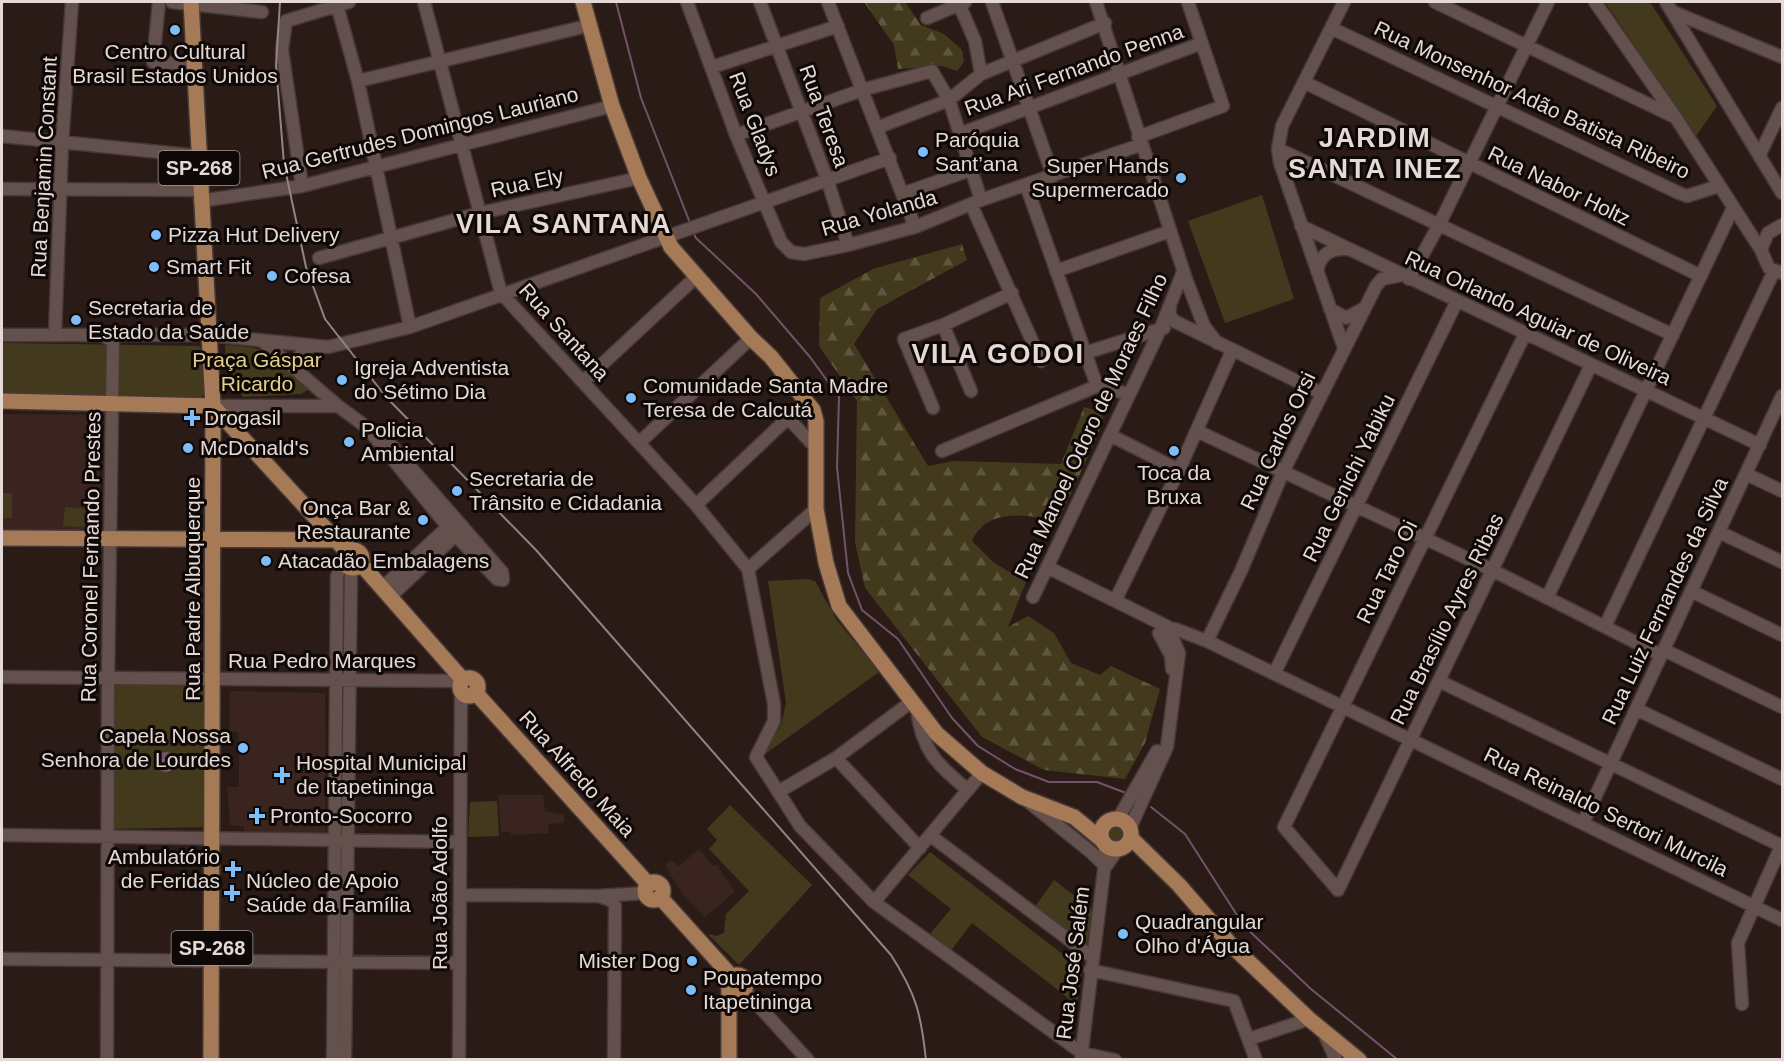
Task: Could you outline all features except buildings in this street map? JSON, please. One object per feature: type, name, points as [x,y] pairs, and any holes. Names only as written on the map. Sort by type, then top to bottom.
[{"type":"main road","points":[[583,2],[612,106],[639,178],[671,247],[807,400],[816,421],[816,509],[826,563],[838,606],[937,734],[982,773],[1020,795],[1117,836],[1179,885],[1231,945],[1309,1019],[1359,1059]]},
{"type":"main road","name":"SP-268","points":[[191,3],[206,335],[213,406]]},
{"type":"main road","points":[[2,401],[113,401],[213,406]]},
{"type":"main road","name":"Rua Alfredo Maia","points":[[213,406],[386,592],[465,686],[646,892],[730,981],[743,978],[746,983],[744,990]]},
{"type":"main road","name":"Rua Padre Albuquerque","points":[[212,1059],[213,406]]},
{"type":"main road","points":[[2,538],[214,538],[349,553]]},
{"type":"main road","points":[[729,1059],[730,981]]},
{"type":"street","name":"Rua Benjamin Constant","points":[[55,335],[72,2]]},
{"type":"street","points":[[159,2],[153,62],[195,64]]},
{"type":"street","points":[[172,2],[262,12]]},
{"type":"street","name":"Rua Santana","points":[[424,2],[501,293],[696,505],[748,569]]},
{"type":"street","name":"Rua Gladys","points":[[687,2],[736,135],[781,242],[791,252],[797,253]]},
{"type":"street","name":"Rua Teresa","points":[[760,2],[803,112],[848,245]]},
{"type":"street","points":[[828,2],[879,127],[915,227]]},
{"type":"street","points":[[992,2],[1014,59],[1053,176]]},
{"type":"street","points":[[1096,2],[1105,22],[1139,141],[1170,231],[1184,281],[1204,326],[1217,343]]},
{"type":"street","points":[[1188,2],[1202,43]]},
{"type":"street","points":[[1344,2],[1282,126],[1278,148],[1301,226],[1344,348]]},
{"type":"street","points":[[1435,2],[1676,118]]},
{"type":"street","points":[[1405,277],[1440,225],[1548,2]]},
{"type":"street","points":[[1595,2],[1676,118],[1761,250],[1766,264],[1778,272],[1782,284]]},
{"type":"street","points":[[302,186],[282,50],[286,21],[343,3],[410,327]]},
{"type":"street","points":[[927,18],[963,3],[975,41],[981,74]]},
{"type":"street","points":[[1670,7],[1782,57]]},
{"type":"street","points":[[1670,7],[1727,98],[1782,193]]},
{"type":"street","points":[[879,127],[949,100],[981,74],[1105,22]]},
{"type":"street","points":[[358,81],[591,26]]},
{"type":"street","points":[[712,67],[838,26]]},
{"type":"street","name":"Rua Monsenhor Adão Batista Ribeiro","points":[[1331,28],[1679,193],[1687,195],[1719,186]]},
{"type":"street","name":"Rua Ari Fernando Penna","points":[[959,134],[1120,76],[1202,43]]},
{"type":"street","name":"Rua Yolanda","points":[[797,253],[804,254],[848,245],[915,227],[976,202],[1053,176],[1223,106],[1202,43]]},
{"type":"street","points":[[736,135],[862,90],[932,71],[949,100],[970,170],[976,202],[1041,361]]},
{"type":"street","name":"Rua Nabor Holtz","points":[[1304,82],[1701,276]]},
{"type":"street","name":"Rua Gertrudes Domingos Lauriano","points":[[2,189],[200,195],[302,186],[460,143],[612,106]]},
{"type":"street","points":[[1760,154],[1782,108]]},
{"type":"street","points":[[2,136],[199,156]]},
{"type":"street","points":[[1278,148],[1673,334]]},
{"type":"street","points":[[2,335],[55,335],[108,339],[126,335],[206,335],[311,346],[336,346],[410,327],[501,293],[668,237],[704,222],[890,158]]},
{"type":"street","points":[[902,194],[970,170]]},
{"type":"street","name":"Rua Ely","points":[[319,258],[480,213],[639,178]]},
{"type":"street","points":[[1026,185],[1098,386]]},
{"type":"street","points":[[1547,598],[1733,208]]},
{"type":"street","points":[[1761,250],[1768,233],[1782,225]]},
{"type":"street","name":"Rua Orlando Aguiar de Oliveira","points":[[1301,226],[1760,445]]},
{"type":"street","points":[[1056,271],[1170,231]]},
{"type":"street","points":[[1317,271],[1318,263],[1330,250],[1356,252],[1373,275],[1373,292]]},
{"type":"street","points":[[1608,620],[1704,419],[1778,272]]},
{"type":"street","points":[[583,382],[696,277]]},
{"type":"street","name":"Rua Carlos Orsi","points":[[1207,641],[1283,472],[1373,292],[1382,279],[1405,277]]},
{"type":"street","name":"Rua Manoel Odoro de Moraes Filho","points":[[1034,597],[1184,281]]},
{"type":"street","points":[[933,408],[904,339],[943,325],[1012,293]]},
{"type":"street","name":"Rua Genichi Yabiku","points":[[1275,672],[1458,302]]},
{"type":"street","points":[[1330,309],[1346,318],[1365,307]]},
{"type":"street","points":[[1085,353],[1160,330],[1183,327],[1196,322],[1198,311]]},
{"type":"street","points":[[1168,312],[1171,318],[1183,327],[1321,393]]},
{"type":"street","points":[[943,325],[971,391]]},
{"type":"street","name":"Rua Taro Oi","points":[[1338,890],[1284,827],[1525,334]]},
{"type":"street","points":[[639,443],[751,338]]},
{"type":"street","name":"Rua Coronel Fernando Prestes","points":[[107,1059],[108,678],[113,401],[108,339]]},
{"type":"street","points":[[261,340],[369,430],[456,528],[386,592]]},
{"type":"street","points":[[299,372],[300,356],[311,346]]},
{"type":"street","points":[[1116,599],[1179,470],[1232,351]]},
{"type":"street","name":"Rua Brasílio Ayres Ribas","points":[[1338,890],[1591,365]]},
{"type":"street","points":[[300,408],[310,400],[314,385]]},
{"type":"street","points":[[942,450],[1098,386],[1129,394]]},
{"type":"street","name":"Rua Luiz Fernandes da Silva","points":[[1583,823],[1746,474],[1760,445],[1778,419],[1782,396]]},
{"type":"street","points":[[696,505],[807,400]]},
{"type":"street","points":[[213,406],[300,408],[338,406]]},
{"type":"street","points":[[788,418],[816,448]]},
{"type":"street","points":[[1197,431],[1782,707]]},
{"type":"street","points":[[1110,435],[1179,470]]},
{"type":"street","points":[[1746,474],[1782,491]]},
{"type":"street","points":[[816,509],[748,569],[774,704],[774,721],[756,757],[800,826],[874,902],[1081,1056],[1115,1059]]},
{"type":"street","points":[[1719,532],[1782,562]]},
{"type":"street","points":[[333,1059],[337,576],[349,553]]},
{"type":"street","points":[[345,1059],[350,680],[349,553]]},
{"type":"street","points":[[1020,795],[1092,853],[1104,868],[1117,836],[1167,747],[1171,644],[1140,612],[1047,567]]},
{"type":"street","points":[[1691,591],[1782,635]]},
{"type":"street","name":"Rua Reinaldo Sertori Murcila","points":[[1171,644],[1176,629],[1207,641],[1782,920]]},
{"type":"street","points":[[1171,644],[1207,641]]},
{"type":"street","name":"Rua Pedro Marques","points":[[2,677],[350,680],[465,686]]},
{"type":"street","points":[[1439,681],[1782,845],[1753,905],[1738,943],[1742,1004]]},
{"type":"street","name":"Rua João Adolfo","points":[[459,1059],[460,842],[465,686]]},
{"type":"street","points":[[778,792],[836,758],[914,706],[920,734],[936,762],[968,790]]},
{"type":"street","points":[[1636,709],[1782,779]]},
{"type":"street","points":[[836,758],[920,848]]},
{"type":"street","points":[[874,902],[982,773]]},
{"type":"street","points":[[2,835],[109,836],[212,831],[334,840],[460,842]]},
{"type":"street","points":[[931,836],[1092,957]]},
{"type":"street","name":"Rua José Salém","points":[[1081,1056],[1104,868]]},
{"type":"street","points":[[460,895],[598,896],[646,892]]},
{"type":"street","points":[[615,913],[646,892]]},
{"type":"street","points":[[598,896],[613,902],[615,913],[614,1059]]},
{"type":"street","points":[[2,958],[212,963],[459,963]]},
{"type":"street","points":[[1090,970],[1234,1001],[1256,1059]]},
{"type":"street","points":[[744,990],[808,1059]]},
{"type":"street","points":[[1249,1039],[1309,1019]]},
{"type":"street","points":[[1324,1031],[1336,1059]]},
{"type":"shaded area","points":[[2,414],[99,415],[100,531],[2,530]]},
{"type":"shaded area","name":"Hospital Municipal de Itapetininga","points":[[230,691],[325,693],[326,835],[244,833],[244,827],[230,825],[227,787],[239,787],[239,742],[238,733],[229,731]]},
{"type":"shaded area","points":[[498,795],[543,795],[545,811],[564,815],[564,823],[548,824],[549,833],[511,835],[511,832],[501,832]]},
{"type":"shaded area","points":[[699,849],[713,866],[717,865],[735,892],[705,917],[683,895],[665,866],[671,860],[679,866]]},
{"type":"green space","points":[[864,2],[905,2],[921,25],[944,34],[962,50],[964,62],[957,71],[942,66],[898,69],[894,45]]},
{"type":"green space","points":[[1605,2],[1650,2],[1717,106],[1696,136]]},
{"type":"green space","points":[[1262,195],[1294,299],[1225,323],[1188,221]]},
{"type":"green space","points":[[962,244],[967,260],[877,309],[854,344],[928,466],[954,461],[1061,464],[1084,407],[1098,411],[1103,417],[1100,430],[1058,522],[1022,516],[998,518],[979,530],[972,541],[993,562],[1026,582],[1008,627],[1028,616],[1054,633],[1071,663],[1100,675],[1111,666],[1160,689],[1145,743],[1125,779],[1044,770],[982,737],[865,588],[855,542],[857,401],[819,346],[820,298],[873,269]]},
{"type":"green space","points":[[2,343],[199,346],[203,351],[207,389],[201,398],[2,396]]},
{"type":"green space","name":"Praça Gáspar Ricardo","points":[[225,345],[268,352],[302,377],[308,390],[301,394],[243,397],[238,388],[227,385]]},
{"type":"green space","points":[[2,493],[12,493],[12,518],[2,518]]},
{"type":"green space","points":[[65,507],[97,509],[97,528],[63,526]]},
{"type":"green space","points":[[807,579],[815,581],[836,619],[879,672],[761,757],[781,725],[786,703],[768,581]]},
{"type":"green space","points":[[111,681],[208,685],[208,827],[109,829]]},
{"type":"green space","points":[[497,801],[499,836],[468,837],[470,802]]},
{"type":"green space","points":[[730,805],[812,885],[739,965],[708,934],[716,936],[724,933],[726,914],[749,891],[709,849],[717,840],[707,829]]},
{"type":"green space","points":[[1116,822],[1121,823],[1127,829],[1127,839],[1121,845],[1116,846],[1111,845],[1105,839],[1104,834],[1105,829],[1111,823]]},
{"type":"green space","points":[[930,852],[1082,969],[1077,1005],[972,923],[949,953],[929,935],[951,909],[908,875]]},
{"type":"green space","points":[[1054,880],[1092,909],[1087,947],[1034,908]]},
{"type":"water","points":[[166,752],[173,755],[176,762],[173,769],[166,772],[159,769],[156,762],[159,755]]},
{"type":"waterway","points":[[616,2],[641,98],[690,223]]},
{"type":"waterway","points":[[693,232],[696,238],[756,294],[810,357],[839,397],[837,467],[848,573],[862,610],[898,639],[952,718],[978,746],[1015,769],[1049,782],[1097,782],[1126,793]]},
{"type":"waterway","points":[[1151,807],[1185,834],[1244,926],[1311,989],[1398,1060]]},
{"type":"railway","points":[[280,2],[276,65],[284,164],[306,267],[325,319],[386,397],[536,550],[891,955],[916,1004],[926,1060]]},
{"type":"place","name":"Centro Cultural Brasil Estados Unidos","points":[[175,30]]},
{"type":"place","name":"Paróquia Sant’ana","points":[[923,152]]},
{"type":"place","name":"Super Hands Supermercado","points":[[1181,178]]},
{"type":"place","name":"Pizza Hut Delivery","points":[[156,235]]},
{"type":"place","name":"Smart Fit","points":[[154,267]]},
{"type":"place","name":"Cofesa","points":[[272,276]]},
{"type":"place","name":"Secretaria de Estado da Saúde","points":[[76,320]]},
{"type":"place","name":"Igreja Adventista do Sétimo Dia","points":[[342,380]]},
{"type":"place","name":"Comunidade Santa Madre Teresa de Calcutá","points":[[631,398]]},
{"type":"place","name":"Drogasil","points":[[192,418]]},
{"type":"place","name":"Policia Ambiental","points":[[349,442]]},
{"type":"place","name":"McDonald's","points":[[188,448]]},
{"type":"place","name":"Toca da Bruxa","points":[[1174,451]]},
{"type":"place","name":"Secretaria de Trânsito e Cidadania","points":[[457,491]]},
{"type":"place","name":"Onça Bar & Restaurante","points":[[423,520]]},
{"type":"place","name":"Atacadão Embalagens","points":[[266,561]]},
{"type":"place","name":"Capela Nossa Senhora de Lourdes","points":[[243,748]]},
{"type":"place","name":"Hospital Municipal de Itapetininga","points":[[282,775]]},
{"type":"place","name":"Pronto-Socorro","points":[[257,816]]},
{"type":"place","name":"Ambulatório de Feridas","points":[[233,869]]},
{"type":"place","name":"Núcleo de Apoio Saúde da Família","points":[[232,893]]},
{"type":"place","name":"Quadrangular Olho d'Água","points":[[1123,934]]},
{"type":"place","name":"Mister Dog","points":[[692,961]]},
{"type":"place","name":"Poupatempo Itapetininga","points":[[691,990]]},
{"type":"district","name":"JARDIM SANTA INEZ","points":[[1375,154]]},
{"type":"district","name":"VILA SANTANA","points":[[564,224]]},
{"type":"district","name":"VILA GODOI","points":[[998,354]]}]
